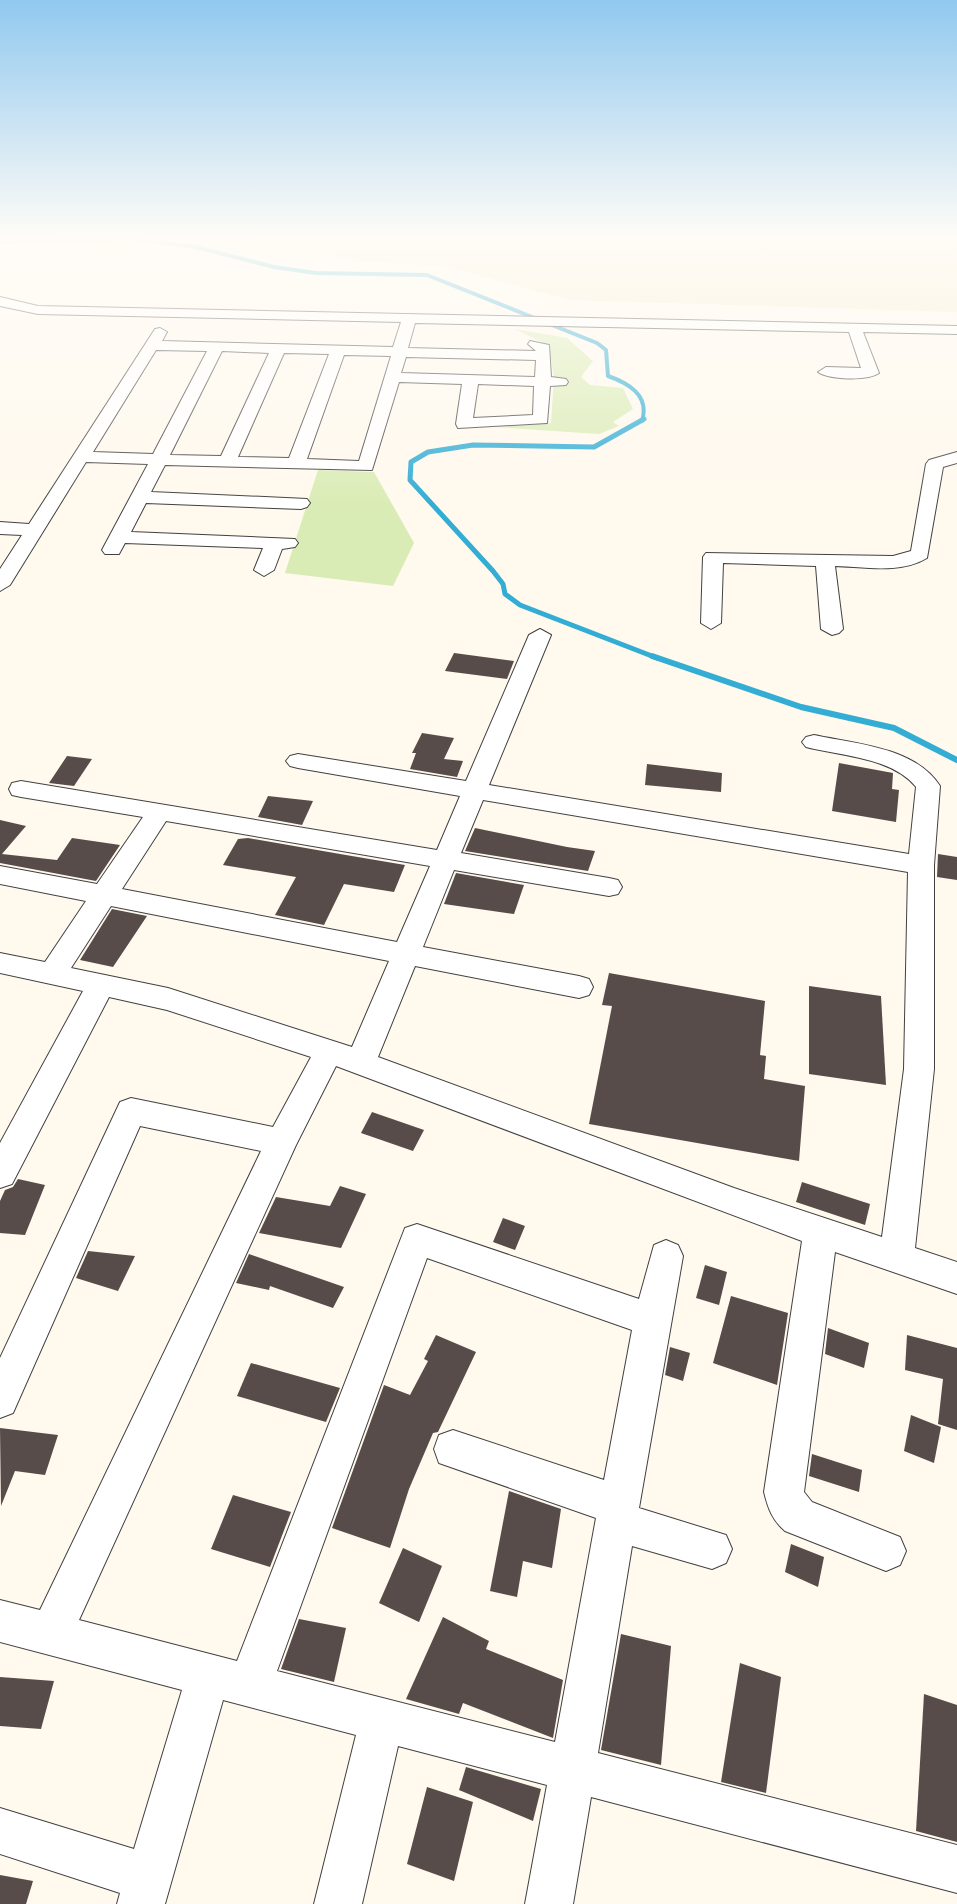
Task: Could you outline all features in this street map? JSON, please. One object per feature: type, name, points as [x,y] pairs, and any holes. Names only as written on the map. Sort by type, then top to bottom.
[{"type":"street","points":[[0,585],[8,560],[35,530],[162,327]]},
{"type":"street","points":[[81,457],[366,466],[407,327]]},
{"type":"street","points":[[471,379],[464,424],[541,419],[544,348],[503,332],[507,327]]},
{"type":"street","points":[[657,327],[957,333]]},
{"type":"street","points":[[689,327],[957,333]]},
{"type":"street","points":[[826,372],[871,373],[856,333]]},
{"type":"street","points":[[151,345],[544,356]]},
{"type":"street","points":[[217,347],[115,543],[281,543],[264,570]]},
{"type":"street","points":[[227,462],[278,349]]},
{"type":"street","points":[[296,464],[338,350]]},
{"type":"street","points":[[393,377],[561,382]]},
{"type":"street","points":[[711,623],[713,557],[893,562],[910,560],[920,554],[935,464],[957,457]]},
{"type":"street","points":[[139,497],[301,503]]},
{"type":"street","points":[[0,528],[35,530]]},
{"type":"street","points":[[825,561],[832,629]]},
{"type":"street","points":[[51,1634],[281,1142],[345,1058],[407,953],[540,635]]},
{"type":"street","points":[[814,742],[902,764],[925,777],[928,786],[921,865],[919,1069],[897,1259]]},
{"type":"street","points":[[298,761],[921,865]]},
{"type":"street","points":[[21,789],[609,887]]},
{"type":"street","points":[[52,974],[159,812]]},
{"type":"street","points":[[0,875],[579,987]]},
{"type":"street","points":[[0,963],[168,999],[345,1058],[820,1233],[957,1278]]},
{"type":"street","points":[[0,1174],[101,984]]},
{"type":"street","points":[[0,1400],[131,1111],[281,1142]]},
{"type":"street","points":[[820,1233],[784,1492],[788,1507],[799,1517],[886,1551]]},
{"type":"street","points":[[0,1831],[145,1891],[229,1680],[417,1239],[652,1320]]},
{"type":"street","points":[[549,1904],[616,1513],[666,1256]]},
{"type":"street","points":[[453,1449],[712,1549]]},
{"type":"street","points":[[0,1621],[957,1869]]},
{"type":"street","points":[[338,1904],[382,1720]]},
{"type":"green space","points":[[515,329],[567,338],[593,361],[581,377],[590,385],[623,388],[633,409],[613,422],[619,426],[599,434],[494,427],[551,423],[554,378],[549,346]]},
{"type":"green space","points":[[318,470],[374,472],[414,543],[393,586],[285,573]]},
{"type":"building","points":[[454,653],[514,661],[507,679],[445,671]]},
{"type":"building","points":[[422,733],[454,738],[444,759],[463,761],[457,777],[410,769],[416,753],[412,753]]},
{"type":"building","points":[[67,756],[92,759],[74,786],[49,783]]},
{"type":"building","points":[[839,763],[893,773],[892,789],[899,790],[896,822],[832,811]]},
{"type":"building","points":[[647,764],[722,773],[721,792],[645,785]]},
{"type":"building","points":[[268,796],[313,801],[302,825],[258,817]]},
{"type":"building","points":[[0,820],[26,826],[2,854],[57,860],[72,838],[120,845],[96,881],[0,863]]},
{"type":"building","points":[[475,828],[595,851],[588,871],[465,851]]},
{"type":"building","points":[[248,838],[405,865],[394,892],[344,884],[324,925],[275,915],[296,877],[223,865],[238,839]]},
{"type":"building","points":[[938,854],[957,857],[957,880],[937,877]]},
{"type":"building","points":[[456,873],[524,885],[514,914],[444,904]]},
{"type":"building","points":[[112,909],[147,916],[113,967],[80,960]]},
{"type":"building","points":[[609,973],[765,1001],[760,1055],[766,1056],[764,1079],[805,1086],[799,1161],[589,1124],[612,1006],[602,1005]]},
{"type":"building","points":[[809,986],[881,996],[886,1085],[809,1074]]},
{"type":"building","points":[[372,1112],[424,1130],[413,1151],[361,1133]]},
{"type":"building","points":[[18,1179],[45,1185],[25,1235],[0,1233],[0,1201],[5,1190],[13,1187]]},
{"type":"building","points":[[802,1182],[870,1204],[865,1225],[796,1202]]},
{"type":"building","points":[[340,1186],[366,1194],[341,1248],[259,1233],[276,1197],[330,1206]]},
{"type":"building","points":[[503,1218],[525,1226],[515,1250],[493,1242]]},
{"type":"building","points":[[88,1251],[135,1256],[118,1291],[76,1278]]},
{"type":"building","points":[[249,1254],[344,1287],[333,1308],[270,1286],[269,1290],[236,1283]]},
{"type":"building","points":[[705,1265],[727,1272],[719,1305],[696,1298]]},
{"type":"building","points":[[731,1296],[788,1313],[777,1385],[713,1363]]},
{"type":"building","points":[[828,1328],[869,1343],[864,1368],[825,1354]]},
{"type":"building","points":[[436,1335],[476,1352],[438,1432],[433,1433],[409,1489],[390,1548],[332,1528],[384,1385],[410,1395],[428,1361],[424,1359]]},
{"type":"building","points":[[907,1335],[957,1348],[957,1430],[938,1424],[943,1379],[905,1370]]},
{"type":"building","points":[[670,1347],[690,1353],[683,1381],[665,1375]]},
{"type":"building","points":[[251,1363],[340,1388],[326,1422],[237,1396]]},
{"type":"building","points":[[911,1415],[941,1427],[934,1463],[904,1451]]},
{"type":"building","points":[[0,1428],[58,1435],[45,1475],[15,1471],[1,1506]]},
{"type":"building","points":[[812,1454],[862,1470],[859,1492],[809,1476]]},
{"type":"building","points":[[509,1491],[561,1509],[552,1568],[523,1561],[517,1597],[490,1591]]},
{"type":"building","points":[[233,1495],[291,1512],[270,1567],[211,1549]]},
{"type":"building","points":[[791,1544],[824,1557],[818,1587],[785,1572]]},
{"type":"building","points":[[403,1548],[442,1566],[419,1622],[379,1603]]},
{"type":"building","points":[[443,1617],[489,1641],[486,1649],[563,1680],[553,1738],[463,1703],[459,1714],[406,1699]]},
{"type":"building","points":[[299,1619],[346,1628],[334,1682],[281,1669]]},
{"type":"building","points":[[621,1634],[671,1646],[661,1765],[601,1750]]},
{"type":"building","points":[[740,1663],[781,1677],[766,1793],[721,1782]]},
{"type":"building","points":[[0,1677],[54,1681],[41,1729],[0,1726]]},
{"type":"building","points":[[924,1694],[957,1705],[957,1842],[916,1831]]},
{"type":"building","points":[[466,1767],[541,1789],[533,1821],[459,1790]]},
{"type":"building","points":[[427,1787],[473,1802],[454,1881],[407,1864]]},
{"type":"building","points":[[0,1875],[33,1881],[26,1904],[0,1904]]},
{"type":"waterway","points":[[557,327],[597,343],[606,350],[608,376],[636,391],[643,404],[642,420]]},
{"type":"waterway","points":[[642,420],[594,447],[473,445],[428,452],[411,462],[410,480],[493,571],[503,584],[505,594],[520,605],[657,658]]},
{"type":"waterway","points":[[652,656],[801,707],[894,728],[957,760]]}]
